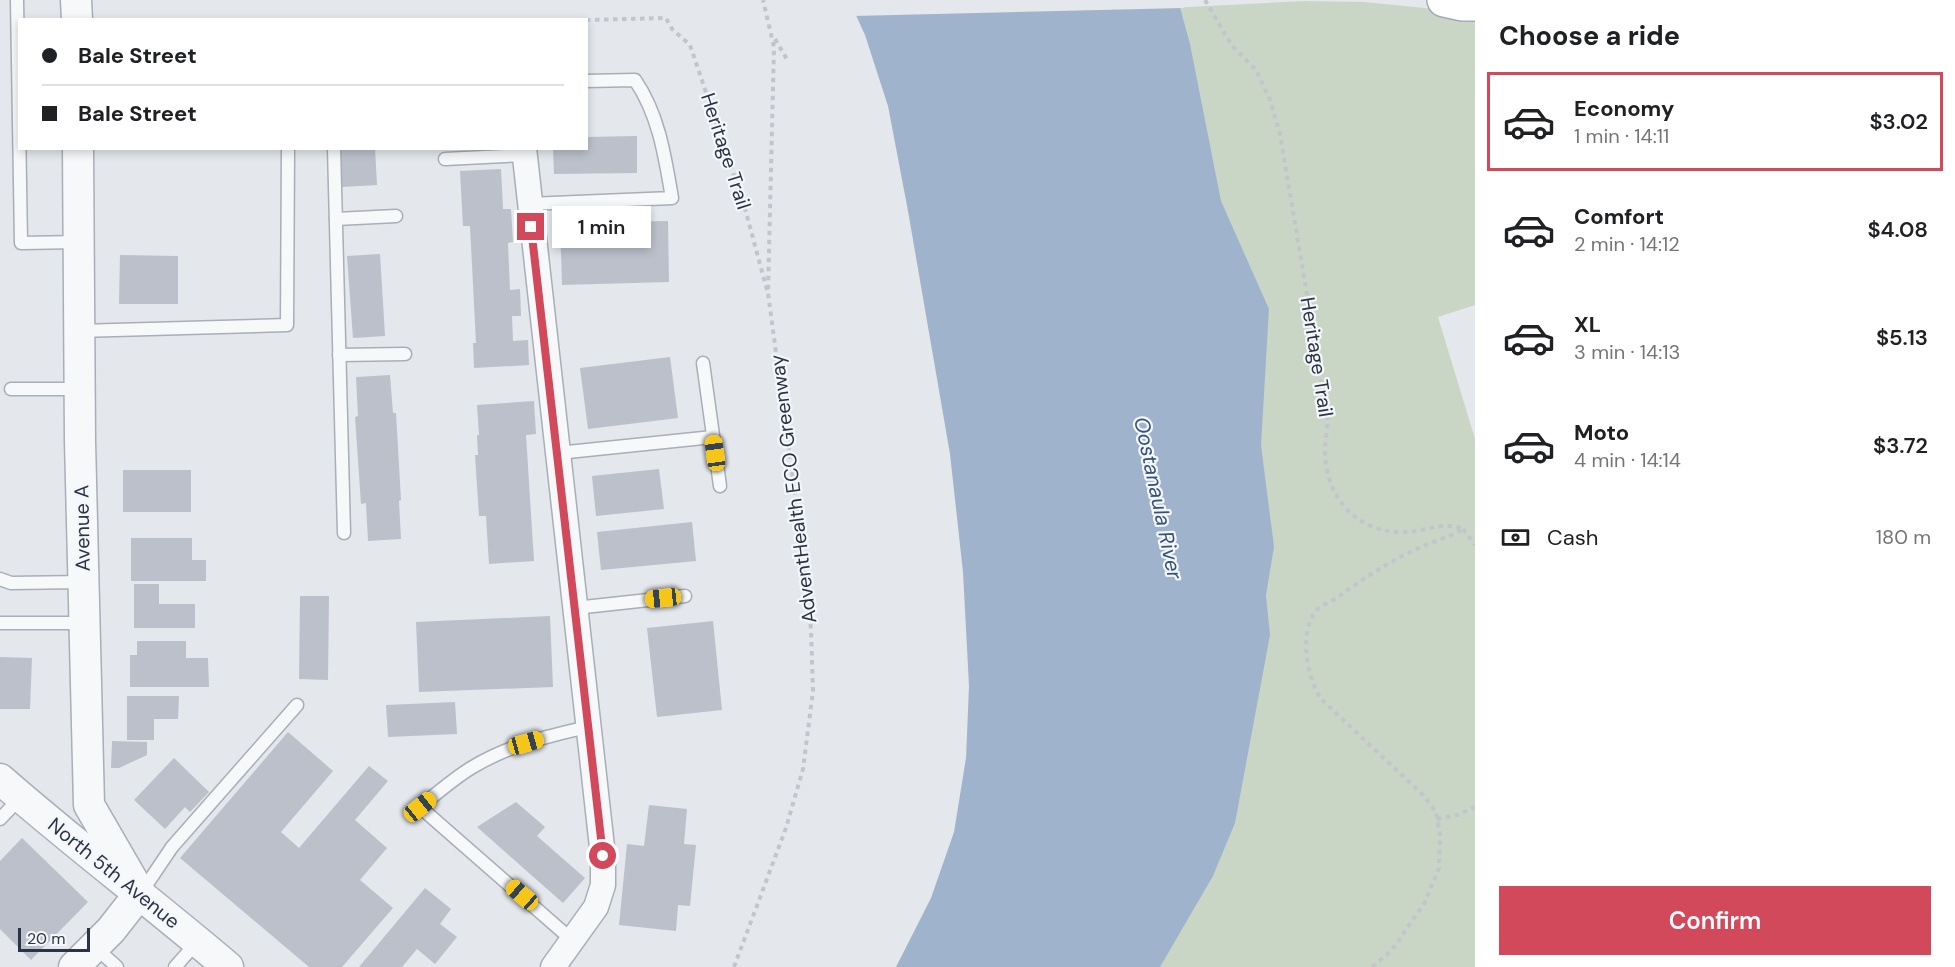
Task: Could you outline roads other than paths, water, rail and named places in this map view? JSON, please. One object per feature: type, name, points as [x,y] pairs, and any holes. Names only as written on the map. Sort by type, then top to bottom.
[{"type":"main road","points":[[1444,0],[1475,4]]},
{"type":"street","points":[[76,0],[77,18]]},
{"type":"street","name":"Avenue A","points":[[78,150],[79,331],[89,806],[140,893]]},
{"type":"street","points":[[524,152],[603,856],[603,885],[596,907],[553,967]]},
{"type":"street","name":"North 5th Avenue","points":[[10,788],[228,967]]},
{"type":"street","points":[[74,967],[95,947],[140,893]]},
{"type":"lane","points":[[17,0],[18,61]]},
{"type":"lane","points":[[529,204],[672,198],[663,144],[646,96],[635,80],[588,81]]},
{"type":"lane","points":[[19,150],[21,243],[79,242]]},
{"type":"lane","points":[[79,331],[287,325],[288,150]]},
{"type":"lane","points":[[334,150],[344,533]]},
{"type":"lane","points":[[445,159],[524,152]]},
{"type":"lane","points":[[336,219],[396,216]]},
{"type":"lane","points":[[339,355],[405,354]]},
{"type":"lane","points":[[703,363],[720,486]]},
{"type":"lane","points":[[11,389],[80,389]]},
{"type":"lane","points":[[558,453],[713,437]]},
{"type":"lane","points":[[0,579],[11,583],[84,582]]},
{"type":"lane","points":[[575,608],[685,596]]},
{"type":"lane","points":[[0,623],[84,623]]},
{"type":"lane","points":[[140,893],[172,847],[297,705]]},
{"type":"lane","points":[[573,940],[420,807],[469,769],[494,755],[526,743],[588,727]]},
{"type":"lane","points":[[0,819],[10,788]]},
{"type":"lane","points":[[175,967],[198,941]]},
{"type":"lane","points":[[95,947],[117,967]]},
{"type":"water","name":"Oostanaula River","points":[[849,0],[1178,0],[1190,44],[1221,201],[1269,309],[1261,445],[1274,547],[1266,595],[1270,635],[1235,823],[1213,876],[1160,967],[896,967],[931,898],[954,832],[966,758],[969,686],[963,572],[950,454],[908,211],[888,106],[865,35]]}]
